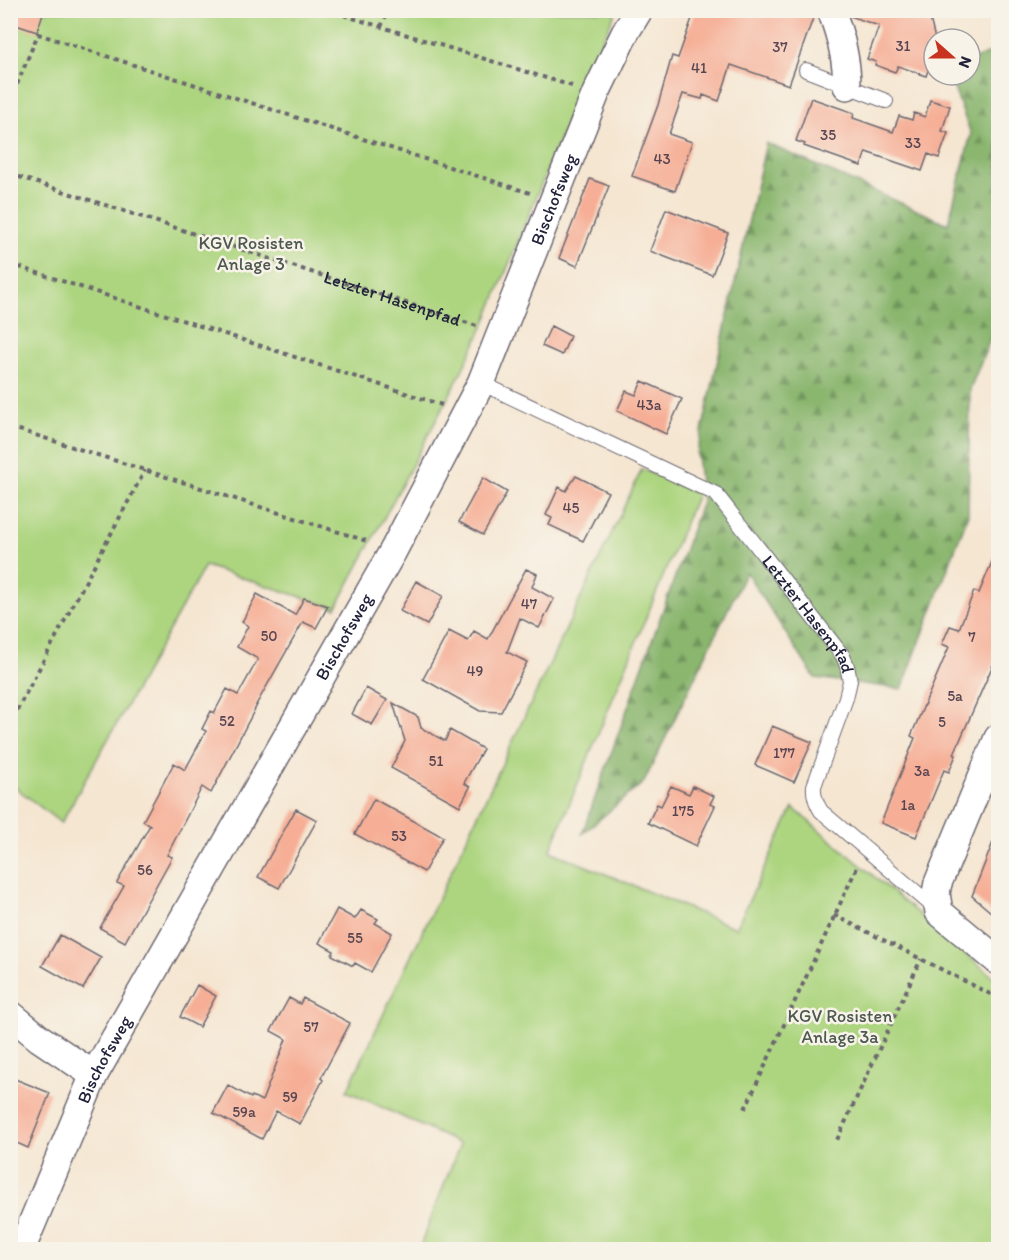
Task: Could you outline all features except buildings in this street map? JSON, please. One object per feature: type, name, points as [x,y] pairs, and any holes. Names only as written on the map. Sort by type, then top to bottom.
[{"type":"street","name":"Bischofsweg","points":[[21,1250],[94,1075],[393,551],[481,383],[596,93],[625,33],[639,10]]},
{"type":"street","points":[[831,10],[847,62],[847,86]]},
{"type":"street","points":[[939,912],[936,893],[938,884],[999,738]]},
{"type":"street","name":"Letzter Hasenpfad","points":[[939,912],[999,961]]},
{"type":"street","points":[[10,1014],[39,1038],[94,1075]]},
{"type":"lane","points":[[806,70],[886,101]]},
{"type":"lane","name":"Letzter Hasenpfad","points":[[481,383],[716,494],[843,656],[848,666],[850,681],[846,698],[813,793],[821,811],[939,912]]},
{"type":"path","points":[[327,10],[596,93]]},
{"type":"path","points":[[381,27],[388,10]]},
{"type":"path","points":[[10,101],[38,34],[553,201]]},
{"type":"path","name":"Letzter Hasenpfad","points":[[10,174],[501,334]]},
{"type":"path","points":[[10,264],[465,413]]},
{"type":"path","points":[[10,427],[393,551]]},
{"type":"path","points":[[10,708],[16,712],[145,470]]},
{"type":"path","points":[[745,1109],[866,849]]},
{"type":"path","points":[[834,915],[999,998]]},
{"type":"path","points":[[837,1140],[921,959]]},
{"type":"green space","name":"KGV Rosisten Anlage 3","points":[[10,11],[616,11],[580,89],[485,323],[457,381],[336,608],[205,566],[61,823],[11,784]]},
{"type":"green space","points":[[989,53],[998,86],[998,320],[970,389],[968,515],[902,689],[815,678],[746,572],[644,782],[582,834],[702,502],[697,454],[766,143],[948,224],[971,134],[953,87],[982,87],[982,56]]},
{"type":"green space","name":"KGV Rosisten Anlage 3a","points":[[642,469],[697,494],[550,851],[736,928],[793,808],[998,981],[998,1249],[419,1249],[460,1144],[347,1091]]}]
